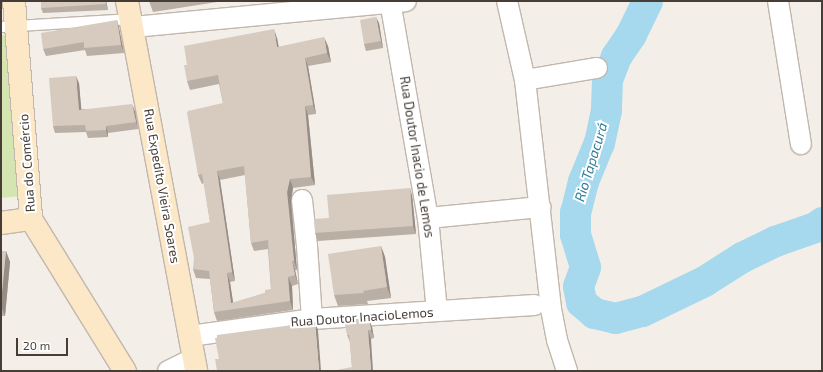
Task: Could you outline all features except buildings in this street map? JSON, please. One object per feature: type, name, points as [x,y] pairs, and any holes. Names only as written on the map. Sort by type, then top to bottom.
[{"type":"main road","name":"Rua do Comércio","points":[[14,1],[9,27],[31,219],[125,371]]},
{"type":"main road","name":"Rua Expedito Vieira Soares","points":[[131,16],[195,365]]},
{"type":"main road","points":[[1,223],[31,219]]},
{"type":"street","points":[[507,1],[525,80],[552,309],[557,340],[567,371]]},
{"type":"street","points":[[778,1],[802,144]]},
{"type":"street","name":"Rua Doutor Inacio de Lemos","points":[[131,16],[396,2],[428,218],[437,311]]},
{"type":"street","points":[[525,80],[598,68]]},
{"type":"street","points":[[302,200],[312,319]]},
{"type":"street","points":[[428,218],[540,207]]},
{"type":"street","name":"Rua Doutor InacioLemos","points":[[190,336],[312,319],[535,305]]},
{"type":"street","points":[[168,371],[195,365]]},
{"type":"lane","points":[[9,27],[131,16]]},
{"type":"green space","points":[[1,35],[9,35],[22,196],[1,198]]},
{"type":"waterway","name":"Rio Tapacurá","points":[[647,1],[631,34],[616,56],[607,79],[606,110],[599,142],[583,181],[575,212],[575,234],[585,267],[578,286],[581,302],[594,313],[615,318],[642,311],[704,281],[742,257],[775,241],[815,227],[822,222]]}]
